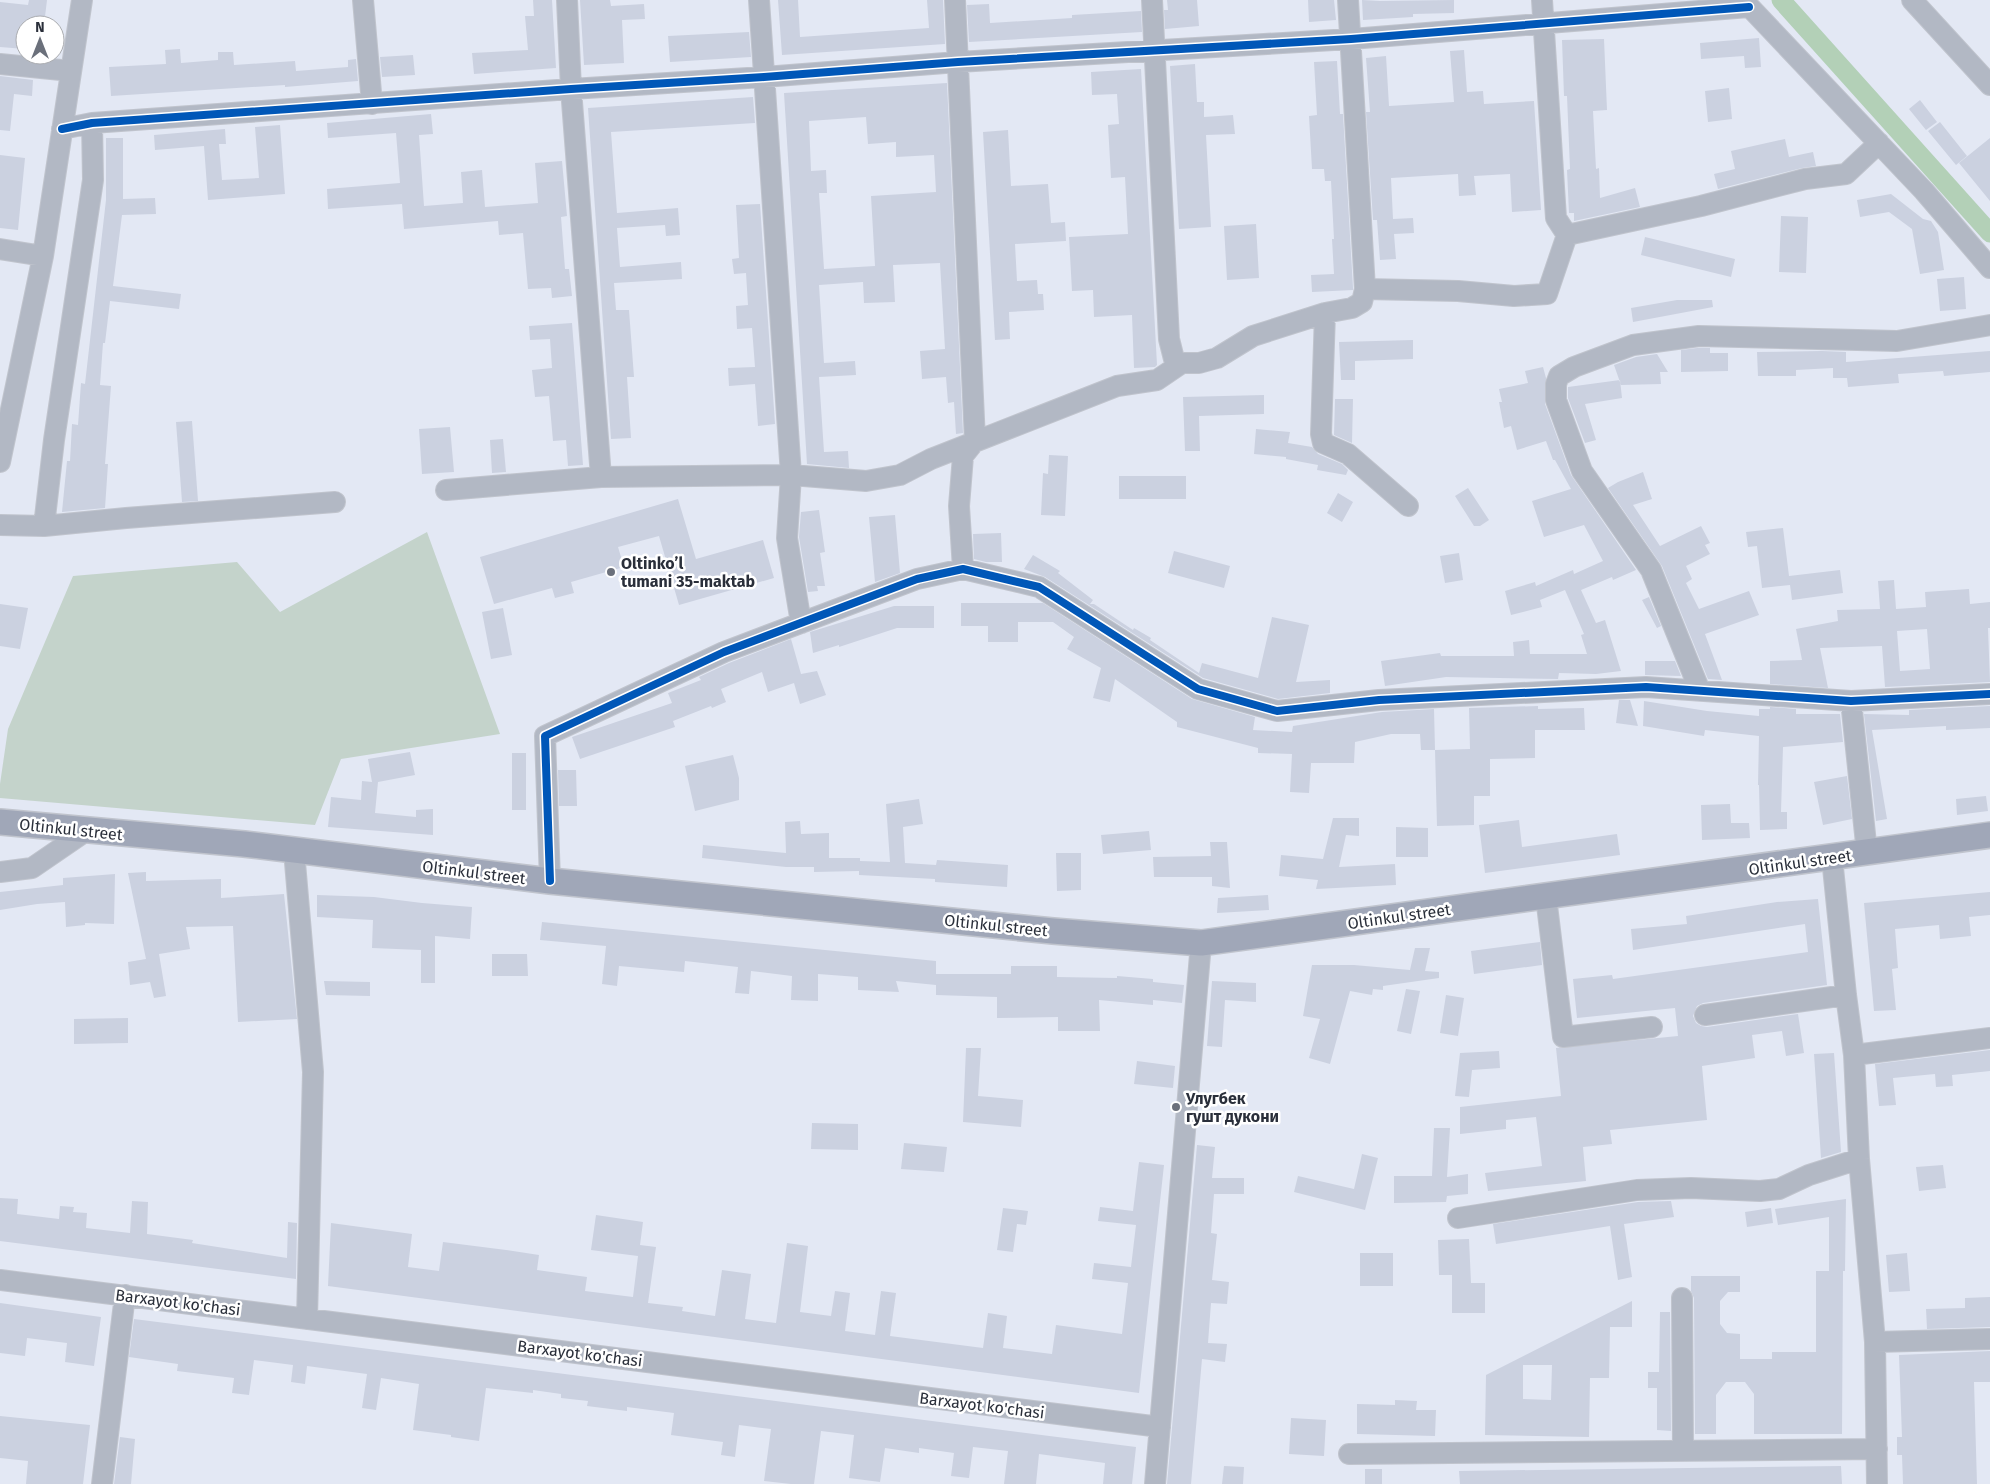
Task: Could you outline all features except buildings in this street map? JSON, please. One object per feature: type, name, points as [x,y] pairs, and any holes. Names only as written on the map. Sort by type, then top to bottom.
[{"type":"main road","name":"Oltinkul street","points":[[0,822],[244,844],[550,881],[1053,931],[1201,943],[1990,835]]},
{"type":"street","points":[[0,462],[3,427],[43,256],[82,0]]},
{"type":"street","points":[[363,0],[372,104]]},
{"type":"street","points":[[567,0],[571,89],[600,477]]},
{"type":"street","points":[[759,0],[791,475],[786,538],[801,623]]},
{"type":"street","points":[[955,0],[974,441],[963,456],[958,506],[963,569]]},
{"type":"street","points":[[1152,0],[1168,339],[1174,359],[1182,363],[1199,363],[1217,358],[1253,336],[1325,313],[1352,308],[1362,302],[1366,289],[1348,0]]},
{"type":"street","points":[[1542,0],[1556,218],[1567,235]]},
{"type":"street","points":[[1912,0],[1990,85]]},
{"type":"street","points":[[62,129],[92,123],[571,89],[764,78],[958,62],[1351,39],[1544,24],[1746,3],[1924,191],[1990,268]]},
{"type":"street","points":[[0,64],[71,71]]},
{"type":"street","points":[[44,526],[54,440],[93,180],[92,123]]},
{"type":"street","points":[[1567,235],[1701,206],[1805,179],[1846,174],[1879,143]]},
{"type":"street","points":[[1366,289],[1458,291],[1514,296],[1547,294],[1567,235]]},
{"type":"street","points":[[0,250],[43,256]]},
{"type":"street","points":[[1325,313],[1321,434],[1323,443],[1348,454],[1408,506]]},
{"type":"street","points":[[1700,691],[1651,570],[1582,471],[1556,400],[1556,384],[1559,376],[1574,367],[1632,345],[1700,336],[1897,341],[1990,325]]},
{"type":"street","points":[[446,490],[600,477],[791,475],[866,480],[900,475],[931,459],[974,441],[1117,386],[1157,380],[1182,363]]},
{"type":"street","points":[[0,525],[44,526],[335,502]]},
{"type":"street","points":[[550,881],[545,736],[724,652],[917,579],[963,569],[1039,587],[1198,690],[1277,711],[1379,700],[1646,687],[1850,702],[1990,694]]},
{"type":"street","points":[[1850,702],[1867,853]]},
{"type":"street","points":[[0,872],[32,868],[86,831]]},
{"type":"street","points":[[294,851],[313,1072],[307,1319]]},
{"type":"street","points":[[1832,858],[1854,1055],[1859,1159],[1875,1342],[1878,1484]]},
{"type":"street","points":[[1546,896],[1563,1037],[1652,1027]]},
{"type":"street","points":[[1155,1484],[1201,943]]},
{"type":"street","points":[[1705,1015],[1846,994]]},
{"type":"street","points":[[1854,1055],[1990,1038]]},
{"type":"street","points":[[1458,1218],[1637,1190],[1692,1188],[1778,1189],[1809,1175],[1859,1159]]},
{"type":"street","name":"Barxayot ko'chasi","points":[[0,1280],[1160,1427]]},
{"type":"street","points":[[102,1484],[125,1296]]},
{"type":"street","points":[[1682,1298],[1683,1449]]},
{"type":"street","points":[[1875,1342],[1990,1339]]},
{"type":"street","points":[[1349,1454],[1683,1449],[1877,1449]]},
{"type":"shaded area","points":[[427,532],[500,734],[341,759],[315,825],[0,798],[0,784],[8,729],[73,576],[237,562],[280,612]]},
{"type":"waterway","points":[[1781,0],[1990,233]]},
{"type":"cycle path","points":[[62,129],[92,123],[958,62],[1351,39],[1749,7]]},
{"type":"cycle path","points":[[550,881],[545,736],[724,652],[917,579],[963,569],[1039,587],[1198,689],[1277,711],[1379,700],[1646,687],[1851,701],[1990,694]]},
{"type":"place","name":"Oltinko’l tumani 35-maktab","points":[[611,572]]},
{"type":"place","name":"Улугбек гушт дукони","points":[[1176,1107]]}]
